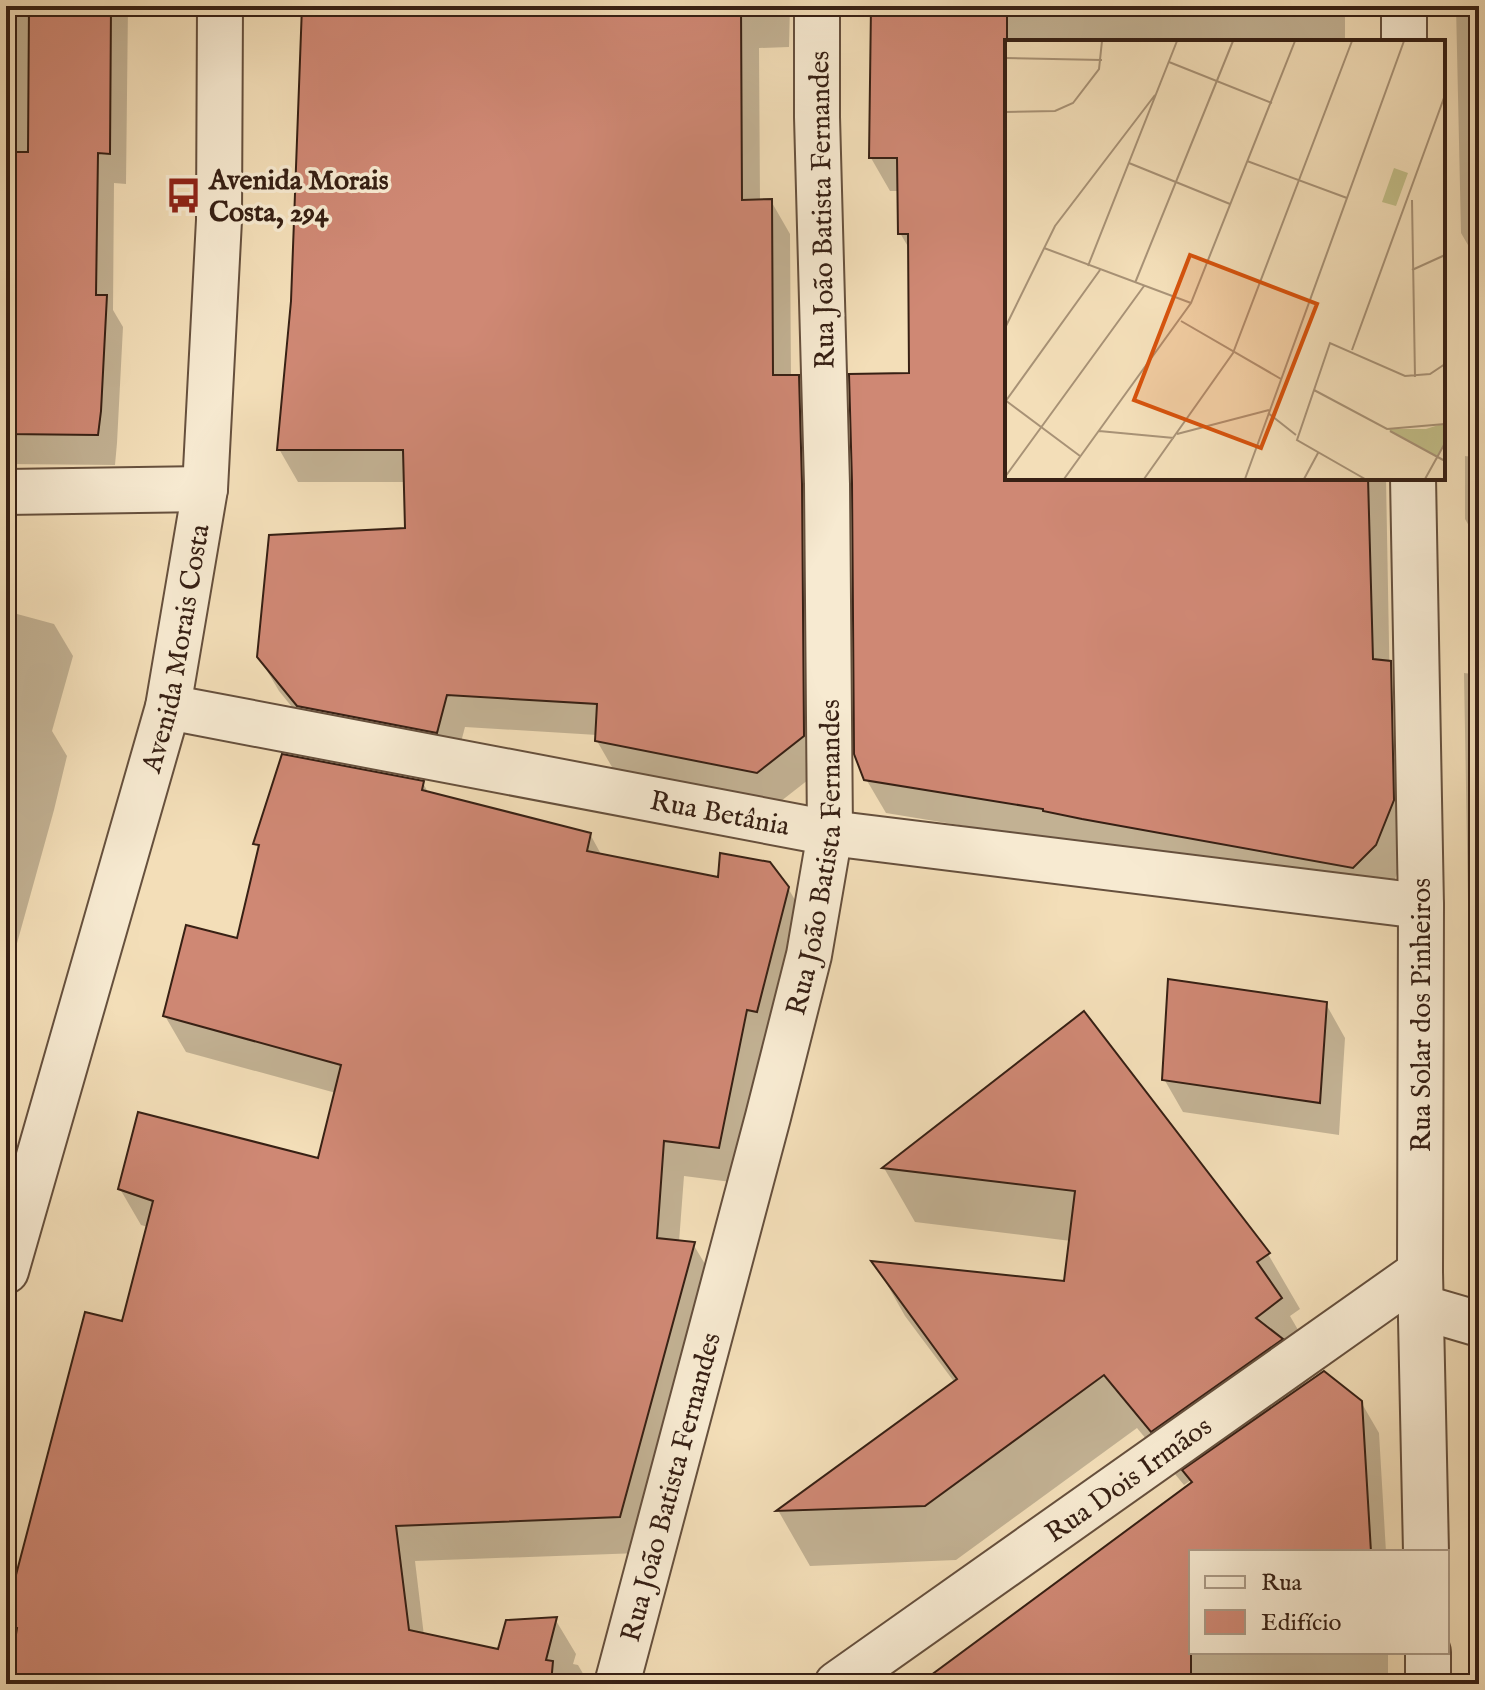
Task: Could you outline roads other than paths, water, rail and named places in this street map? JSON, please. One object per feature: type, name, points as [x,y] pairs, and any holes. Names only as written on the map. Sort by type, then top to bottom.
[{"type":"street","name":"Avenida Morais Costa","points":[[6,1271],[168,707],[205,489],[219,220],[220,6]]},
{"type":"street","name":"Rua João Batista Fernandes","points":[[617,1684],[776,1087],[809,955],[830,833],[827,484],[817,6]]},
{"type":"street","points":[[1404,6],[1404,40]]},
{"type":"street","name":"Rua Solar dos Pinheiros","points":[[1413,480],[1421,906],[1420,1289],[1426,1550]]},
{"type":"street","points":[[6,492],[205,489]]},
{"type":"street","name":"Rua Betânia","points":[[168,707],[830,833],[1421,906]]},
{"type":"street","points":[[1420,1289],[1479,1324]]},
{"type":"street","name":"Rua Dois Irmãos","points":[[837,1684],[1420,1289]]},
{"type":"street","points":[[1428,1654],[1428,1684]]},
{"type":"place","name":"Avenida Morais Costa, 294","points":[[183,195]]}]
